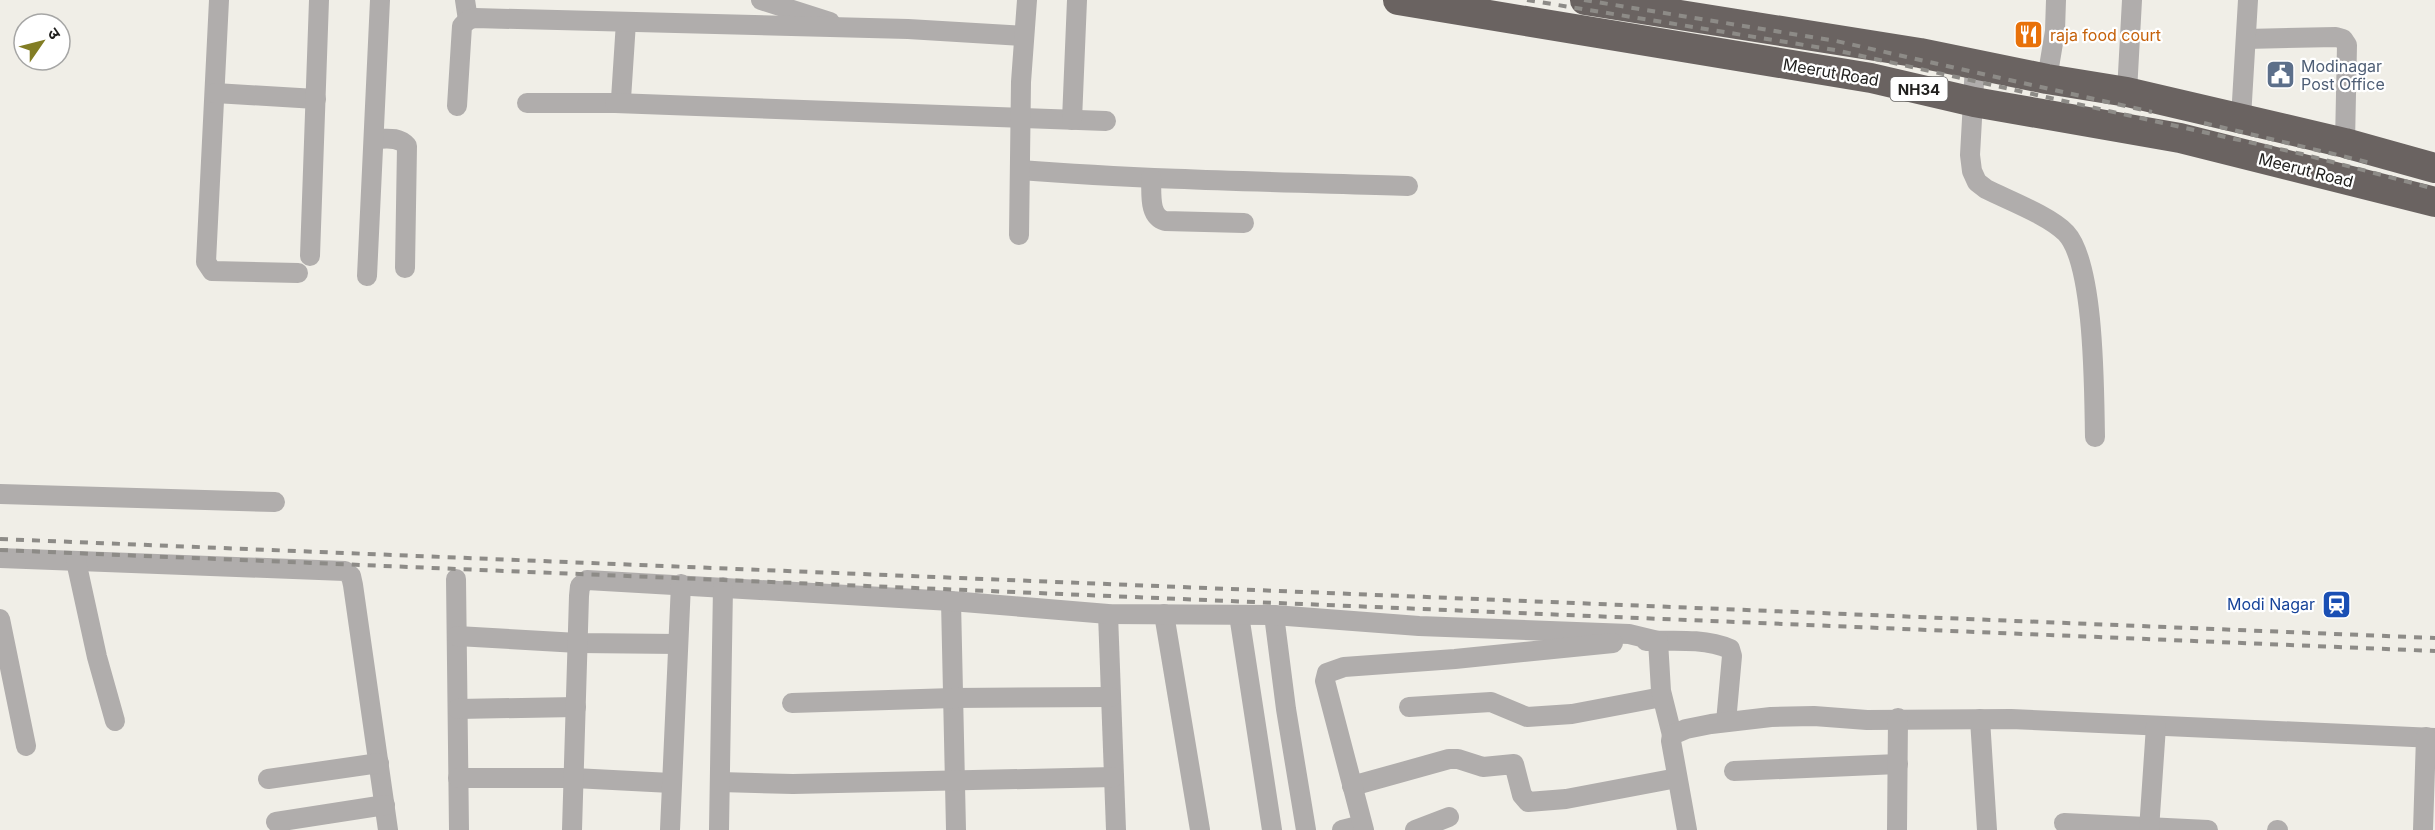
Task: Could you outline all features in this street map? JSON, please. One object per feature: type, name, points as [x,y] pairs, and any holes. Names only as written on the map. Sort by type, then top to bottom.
[{"type":"highway","name":"Meerut Road","points":[[1398,0],[1887,82],[1974,102],[2180,138],[2435,202]]},
{"type":"highway","name":"Meerut Road","points":[[1585,0],[1891,49],[2127,92],[2345,142],[2435,168]]},
{"type":"highway","points":[[1887,82],[1891,49]]},
{"type":"street","points":[[219,0],[205,256],[208,267],[218,272],[298,273]]},
{"type":"street","points":[[310,256],[319,0]]},
{"type":"street","points":[[367,276],[380,0]]},
{"type":"street","points":[[761,0],[847,28]]},
{"type":"street","points":[[1019,235],[1021,117],[1027,0]]},
{"type":"street","points":[[1072,120],[1077,0]]},
{"type":"street","points":[[2047,79],[2055,31],[2056,0]]},
{"type":"street","points":[[2127,92],[2132,0]]},
{"type":"street","points":[[2241,118],[2248,0]]},
{"type":"street","points":[[457,106],[462,26],[467,10],[499,18],[847,28],[1024,36]]},
{"type":"street","points":[[615,104],[621,99],[623,92],[626,22]]},
{"type":"street","points":[[2246,39],[2336,37],[2343,39],[2347,45],[2345,142]]},
{"type":"street","points":[[1975,64],[1970,154],[1972,171],[1977,182],[1986,189],[2058,226],[2068,236],[2077,252],[2093,338],[2095,437]]},
{"type":"street","points":[[215,93],[316,99]]},
{"type":"street","points":[[527,104],[615,104],[1106,121]]},
{"type":"street","points":[[374,139],[395,138],[403,141],[407,146],[405,268]]},
{"type":"street","points":[[1020,170],[1151,178],[1408,186]]},
{"type":"street","points":[[1151,178],[1152,205],[1158,219],[1244,223]]},
{"type":"street","points":[[0,494],[275,502]]},
{"type":"street","points":[[0,558],[345,571],[351,576],[353,585],[388,830]]},
{"type":"street","points":[[76,561],[115,721]]},
{"type":"street","points":[[456,579],[459,830]]},
{"type":"street","points":[[573,830],[579,596],[583,582],[588,580],[951,601],[1108,614],[1274,615],[1419,626],[1629,634],[1658,641]]},
{"type":"street","points":[[670,830],[681,584]]},
{"type":"street","points":[[719,830],[723,587]]},
{"type":"street","points":[[951,601],[956,830]]},
{"type":"street","points":[[1108,614],[1116,830]]},
{"type":"street","points":[[1164,614],[1200,830]]},
{"type":"street","points":[[1239,615],[1272,830]]},
{"type":"street","points":[[1274,615],[1286,709],[1306,830]]},
{"type":"street","points":[[0,620],[26,746]]},
{"type":"street","points":[[457,636],[578,643],[678,644]]},
{"type":"street","points":[[1658,641],[1662,697],[1672,735],[1671,741],[1687,830]]},
{"type":"street","points":[[1342,830],[1363,827],[1325,681],[1327,674],[1336,669],[1617,642],[1720,644],[1730,649],[1732,656],[1726,722]]},
{"type":"street","points":[[1409,707],[1491,702],[1527,717],[1572,714],[1662,697]]},
{"type":"street","points":[[792,703],[953,698],[1111,698]]},
{"type":"street","points":[[458,709],[576,707]]},
{"type":"street","points":[[1672,735],[1686,729],[1771,717],[1980,719],[2431,738],[2422,830]]},
{"type":"street","points":[[1897,830],[1898,718]]},
{"type":"street","points":[[1980,719],[1987,830]]},
{"type":"street","points":[[2150,828],[2156,726]]},
{"type":"street","points":[[1352,786],[1458,759],[1484,767],[1514,764],[1522,795],[1528,802],[1577,798],[1677,778]]},
{"type":"street","points":[[268,779],[379,763]]},
{"type":"street","points":[[1734,771],[1898,764]]},
{"type":"street","points":[[720,783],[794,784],[1114,777]]},
{"type":"street","points":[[458,778],[574,778],[672,783]]},
{"type":"street","points":[[276,822],[385,805]]},
{"type":"street","points":[[1414,830],[1449,817]]},
{"type":"street","points":[[2064,823],[2208,830]]},
{"type":"railway","points":[[1527,0],[1835,50],[2302,154],[2435,189]]},
{"type":"railway","points":[[1584,0],[1836,41],[2152,112]]},
{"type":"railway","points":[[2204,123],[2371,163]]},
{"type":"railway","points":[[0,539],[2435,638]]},
{"type":"railway","points":[[0,550],[2435,651]]},
{"type":"place","name":"raja food court","points":[[2029,35]]},
{"type":"place","name":"Modinagar Post Office","points":[[2280,75]]},
{"type":"place","name":"Modi Nagar","points":[[2336,604]]}]
